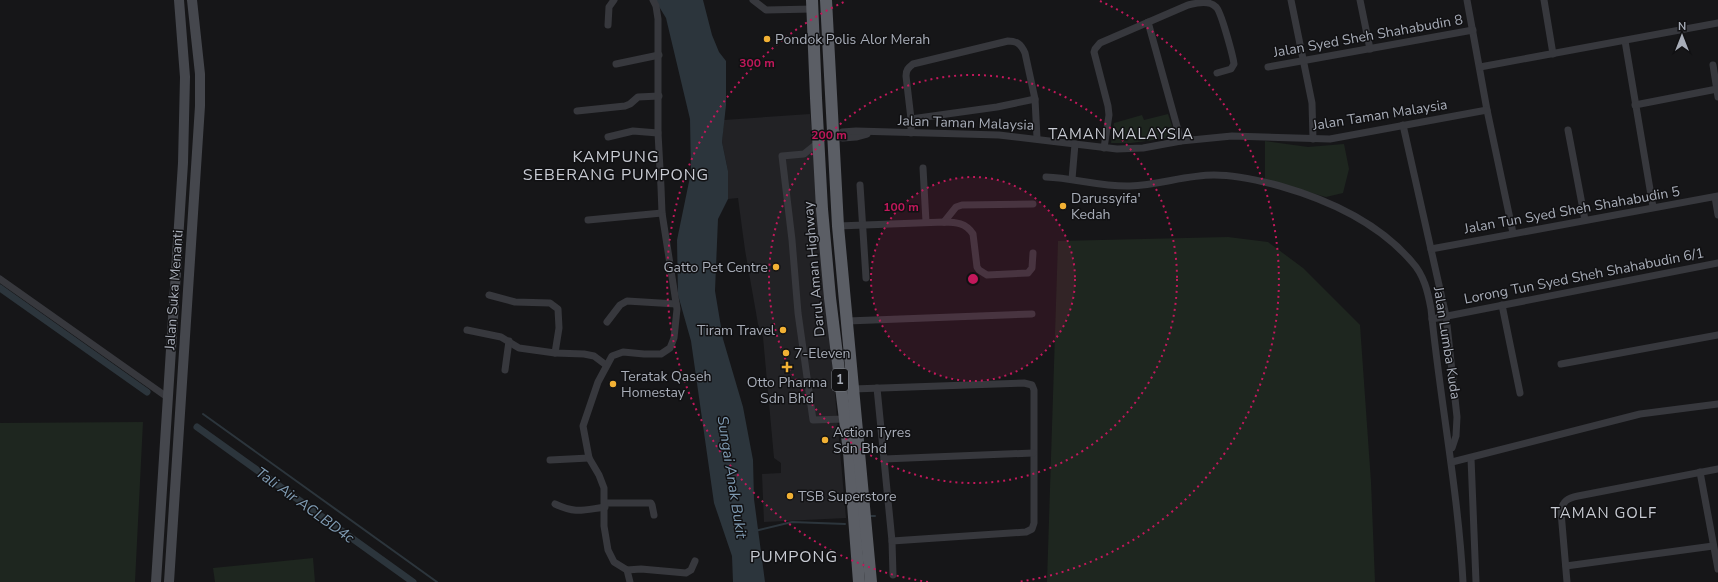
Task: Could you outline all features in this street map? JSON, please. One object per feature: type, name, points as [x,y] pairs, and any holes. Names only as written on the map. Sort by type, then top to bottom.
[{"type":"highway","name":"Darul Aman Highway","points":[[826,0],[838,226],[871,582]]},
{"type":"highway","name":"Darul Aman Highway","points":[[813,5],[816,98],[830,298],[845,419],[854,508],[859,582]]},
{"type":"highway","points":[[816,98],[826,129],[834,136],[826,142],[821,178]]},
{"type":"main road","name":"Jalan Suka Menanti","points":[[156,582],[183,147],[185,77],[178,0]]},
{"type":"main road","name":"Jalan Suka Menanti","points":[[169,580],[200,106],[200,74],[192,0]]},
{"type":"street","points":[[608,25],[609,7],[614,0]]},
{"type":"street","points":[[653,0],[658,13],[658,133],[662,213],[677,316],[673,342],[667,350],[657,354],[619,353],[612,356],[606,365],[588,409],[583,426],[589,458],[599,475],[604,488],[604,526],[610,556],[614,562],[627,570],[641,569],[686,573],[691,570],[695,561]]},
{"type":"street","points":[[753,0],[766,10],[813,5]]},
{"type":"street","points":[[1291,0],[1313,113],[1313,139]]},
{"type":"street","points":[[1360,0],[1370,49]]},
{"type":"street","points":[[1467,0],[1487,110],[1513,233]]},
{"type":"street","points":[[1544,0],[1553,54]]},
{"type":"street","points":[[1104,148],[1109,115],[1094,52],[1100,43],[1195,3],[1206,3],[1216,6],[1218,10],[1234,64],[1231,69],[1217,73]]},
{"type":"street","points":[[1148,22],[1181,141]]},
{"type":"street","points":[[1480,67],[1718,23]]},
{"type":"street","name":"Jalan Syed Sheh Shahabudin 8","points":[[1268,67],[1473,30]]},
{"type":"street","points":[[911,133],[911,119],[906,76],[909,67],[913,64],[1008,41],[1016,41],[1022,46],[1035,99],[1037,138]]},
{"type":"street","points":[[1625,41],[1653,207]]},
{"type":"street","points":[[616,64],[659,56]]},
{"type":"street","points":[[1635,105],[1717,93],[1713,65]]},
{"type":"street","points":[[577,111],[626,106],[638,97],[659,96]]},
{"type":"street","points":[[911,119],[997,107],[1035,99]]},
{"type":"street","name":"Jalan Taman Malaysia","points":[[834,136],[842,132],[999,135],[1037,138],[1104,148],[1131,149],[1181,141],[1232,136],[1330,139],[1487,110]]},
{"type":"street","points":[[1403,125],[1446,316],[1458,416],[1456,436],[1451,451]]},
{"type":"street","points":[[1568,130],[1585,220]]},
{"type":"street","points":[[608,137],[633,131],[658,133]]},
{"type":"street","points":[[819,142],[804,154],[782,156],[792,240],[798,313],[813,420],[845,419]]},
{"type":"street","points":[[1072,179],[1076,144]]},
{"type":"street","points":[[923,168],[926,222]]},
{"type":"street","name":"Jalan Lumba Kuda","points":[[1046,177],[1072,179],[1100,184],[1131,186],[1192,176],[1240,176],[1326,200],[1376,229],[1413,262],[1427,289],[1432,319],[1451,451],[1462,548],[1463,582]]},
{"type":"street","points":[[860,185],[866,278]]},
{"type":"street","points":[[1716,196],[1718,215]]},
{"type":"street","name":"Jalan Tun Syed Sheh Shahabudin 5","points":[[1430,249],[1716,196]]},
{"type":"street","points":[[944,222],[956,207],[962,205],[1033,204]]},
{"type":"street","points":[[588,220],[662,213]]},
{"type":"street","points":[[838,226],[956,222],[970,230],[973,234],[977,267],[982,273],[994,275],[1028,273],[1032,268],[1033,253]]},
{"type":"street","name":"Lorong Tun Syed Sheh Shahabudin 6/1","points":[[1432,319],[1718,263]]},
{"type":"street","points":[[0,279],[167,397]]},
{"type":"street","points":[[489,295],[515,302],[550,303],[558,308],[559,328],[556,353]]},
{"type":"street","points":[[607,322],[620,305],[627,301],[676,304]]},
{"type":"street","points":[[1502,305],[1520,393]]},
{"type":"street","points":[[847,321],[1032,314]]},
{"type":"street","points":[[467,330],[501,337],[510,341],[516,347],[556,353],[584,354],[598,358],[606,365]]},
{"type":"street","points":[[1561,364],[1718,335]]},
{"type":"street","points":[[505,370],[510,341]]},
{"type":"street","points":[[853,389],[1029,384],[1034,390],[1034,526],[1030,531],[892,541]]},
{"type":"street","points":[[877,388],[892,541],[893,575]]},
{"type":"street","points":[[1452,462],[1640,414],[1718,404]]},
{"type":"street","points":[[884,459],[1033,454]]},
{"type":"street","points":[[550,460],[589,458]]},
{"type":"street","points":[[1470,458],[1476,582]]},
{"type":"street","points":[[1567,582],[1560,512],[1563,503],[1566,500],[1578,496],[1718,469]]},
{"type":"street","points":[[1700,472],[1718,569]]},
{"type":"street","points":[[555,504],[566,510],[576,511],[605,505],[650,503],[652,505],[654,515]]},
{"type":"street","points":[[1566,566],[1713,546]]},
{"type":"street","points":[[627,570],[630,582]]},
{"type":"shaded area","points":[[810,114],[846,518],[764,522],[762,474],[781,473],[781,463],[774,458],[763,337],[758,324],[745,250],[738,198],[728,199],[728,171],[722,142],[724,120]]},
{"type":"shaded area","points":[[1168,114],[1174,132],[1168,138],[1131,143],[1111,143],[1114,123],[1142,115],[1144,120]]},
{"type":"shaded area","points":[[1265,141],[1308,147],[1344,144],[1349,169],[1343,193],[1326,197],[1265,180]]},
{"type":"shaded area","points":[[1228,237],[1268,242],[1303,268],[1360,325],[1371,482],[1375,582],[1047,582],[1058,241]]},
{"type":"shaded area","points":[[143,422],[135,582],[0,582],[0,423]]},
{"type":"shaded area","points":[[313,558],[315,582],[215,582],[213,568]]},
{"type":"water","name":"Sungai Anak Bukit","points":[[655,0],[703,0],[712,35],[719,52],[726,61],[726,105],[722,142],[728,171],[728,199],[718,219],[715,291],[723,339],[743,407],[753,460],[754,499],[765,582],[733,582],[732,556],[714,503],[691,341],[678,295],[677,240],[691,172],[690,119],[666,18]]},
{"type":"waterway","name":"Tali Air ACLBD4c","points":[[0,288],[147,392]]},
{"type":"waterway","points":[[203,414],[437,582]]},
{"type":"waterway","name":"Tali Air ACLBD4c","points":[[197,427],[413,582]]},
{"type":"waterway","name":"Sungai Anak Bukit","points":[[755,531],[792,522],[845,524]]},
{"type":"place","name":"Pondok Polis Alor Merah","points":[[767,39]]},
{"type":"place","name":"Darussyifa' Kedah","points":[[1063,206]]},
{"type":"place","name":"Gatto Pet Centre","points":[[776,267]]},
{"type":"place","name":"Tiram Travel","points":[[783,330]]},
{"type":"place","name":"7-Eleven","points":[[786,353]]},
{"type":"place","name":"Otto Pharma Sdn Bhd","points":[[787,367]]},
{"type":"place","name":"Teratak Qaseh Homestay","points":[[613,384]]},
{"type":"place","name":"Action Tyres Sdn Bhd","points":[[825,440]]},
{"type":"place","name":"TSB Superstore","points":[[790,496]]},
{"type":"district","name":"TAMAN MALAYSIA","points":[[1121,134]]},
{"type":"district","name":"KAMPUNG SEBERANG PUMPONG","points":[[616,166]]},
{"type":"district","name":"TAMAN GOLF","points":[[1604,513]]},
{"type":"district","name":"PUMPONG","points":[[794,557]]}]
